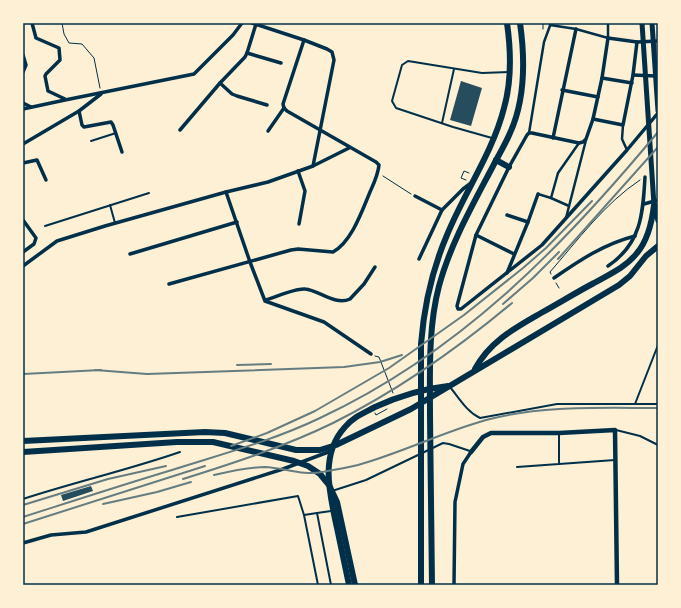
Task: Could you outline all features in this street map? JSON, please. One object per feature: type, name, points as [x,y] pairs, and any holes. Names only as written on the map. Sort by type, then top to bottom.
[{"type":"highway","points":[[421,585],[421,344],[424,318],[431,280],[447,235],[493,138],[504,107],[509,85],[510,72],[507,23]]},
{"type":"highway","points":[[432,585],[430,357],[433,321],[439,287],[449,255],[471,207],[511,132],[522,87],[523,61],[520,23]]},
{"type":"highway","points":[[496,160],[509,167]]},
{"type":"highway","points":[[474,370],[489,348],[502,336],[622,267],[637,253],[648,234],[656,203]]},
{"type":"highway","points":[[26,441],[216,432],[283,448],[308,451],[320,450],[411,409],[474,370],[619,285],[630,276],[646,256],[658,246]]},
{"type":"highway","points":[[349,585],[330,492],[329,471],[332,451],[338,436],[351,421],[362,414],[388,402],[410,393],[449,386]]},
{"type":"highway","points":[[23,452],[184,442],[213,442],[294,461],[308,466],[320,474],[330,486],[337,502],[355,585]]},
{"type":"main road","points":[[642,23],[658,221]]},
{"type":"main road","points":[[652,23],[658,112]]},
{"type":"street","points":[[32,23],[36,38],[59,48],[60,60],[47,72],[45,76],[48,90],[65,100]]},
{"type":"street","points":[[23,109],[194,74],[233,35],[242,23]]},
{"type":"street","points":[[252,23],[327,49],[332,52],[334,56],[313,166]]},
{"type":"street","points":[[566,219],[598,98],[608,38],[608,23]]},
{"type":"street","points":[[180,130],[220,83],[245,57],[256,24]]},
{"type":"street","points":[[658,40],[637,42],[608,38],[576,29],[550,24],[544,42],[529,133],[509,167],[476,235],[457,306],[458,309],[461,309],[542,245],[627,150],[658,112]]},
{"type":"street","points":[[553,138],[576,29]]},
{"type":"street","points":[[268,131],[284,108],[283,104],[304,40]]},
{"type":"street","points":[[627,150],[622,138],[623,125],[632,83],[637,42]]},
{"type":"street","points":[[247,53],[281,63]]},
{"type":"street","points":[[23,55],[26,65],[23,72]]},
{"type":"street","points":[[633,75],[658,77]]},
{"type":"street","points":[[602,78],[632,83]]},
{"type":"street","points":[[220,83],[236,96],[267,105]]},
{"type":"street","points":[[562,90],[598,98]]},
{"type":"street","points":[[23,144],[79,111],[102,93]]},
{"type":"street","points":[[23,103],[31,107]]},
{"type":"street","points":[[169,284],[291,250],[333,252],[337,250],[358,222],[379,166],[376,162],[349,148],[284,108]]},
{"type":"street","points":[[79,111],[82,125],[84,127],[111,122],[122,152]]},
{"type":"street","points":[[593,119],[623,125]]},
{"type":"street","points":[[529,133],[579,143]]},
{"type":"street","points":[[551,198],[558,173],[579,143],[586,139]]},
{"type":"street","points":[[23,266],[56,241],[226,192],[268,182],[313,166],[349,148]]},
{"type":"street","points":[[23,163],[37,160],[46,180]]},
{"type":"street","points":[[298,171],[305,191],[299,224]]},
{"type":"street","points":[[608,266],[619,259],[626,252],[635,236],[644,204],[644,177]]},
{"type":"street","points":[[419,259],[442,210],[463,189],[472,183]]},
{"type":"street","points":[[226,192],[265,301],[324,322],[371,354]]},
{"type":"street","points":[[506,274],[538,194],[569,206]]},
{"type":"street","points":[[415,196],[442,210]]},
{"type":"street","points":[[644,204],[656,203]]},
{"type":"street","points":[[507,215],[528,222]]},
{"type":"street","points":[[23,220],[36,238],[34,244],[23,252]]},
{"type":"street","points":[[130,254],[237,222]]},
{"type":"street","points":[[476,235],[514,254]]},
{"type":"street","points":[[554,278],[595,251],[635,236]]},
{"type":"street","points":[[265,301],[303,289],[332,299],[347,301],[364,284],[375,266]]},
{"type":"street","points":[[454,585],[455,502],[463,464],[483,437],[491,433],[560,433],[615,430],[617,585]]},
{"type":"street","points":[[23,543],[51,535],[86,532],[283,469],[332,451]]},
{"type":"lane","points":[[493,138],[453,127],[396,108],[392,101],[402,65],[408,61],[482,73],[510,72]]},
{"type":"lane","points":[[442,123],[454,69]]},
{"type":"lane","points":[[91,141],[116,133]]},
{"type":"lane","points":[[45,226],[149,193]]},
{"type":"lane","points":[[110,205],[115,223]]},
{"type":"lane","points":[[635,404],[658,345]]},
{"type":"lane","points":[[449,386],[467,408],[475,416],[480,418],[557,404],[658,404]]},
{"type":"lane","points":[[615,430],[640,436],[658,445]]},
{"type":"lane","points":[[559,464],[560,433]]},
{"type":"lane","points":[[330,492],[366,480],[443,443],[471,452]]},
{"type":"lane","points":[[23,499],[180,452]]},
{"type":"lane","points":[[517,467],[616,460]]},
{"type":"lane","points":[[177,517],[295,495],[298,496],[304,515],[318,585]]},
{"type":"lane","points":[[304,515],[333,511]]},
{"type":"lane","points":[[317,513],[331,585]]},
{"type":"path","points":[[62,23],[64,34],[69,43],[82,44],[94,58],[97,77],[102,93]]},
{"type":"path","points":[[378,170],[415,196]]},
{"type":"path","points":[[461,178],[464,170]]},
{"type":"path","points":[[559,288],[550,272],[592,224],[630,187],[644,177]]},
{"type":"path","points":[[379,357],[395,397]]},
{"type":"path","points":[[376,415],[392,407]]},
{"type":"building","points":[[461,81],[482,88],[471,126],[450,120]]},
{"type":"building","points":[[91,486],[93,491],[63,501],[61,495]]},
{"type":"railway","points":[[23,517],[284,434],[320,418],[370,392],[418,362],[462,330],[505,294],[545,257],[584,217],[658,132]]},
{"type":"railway","points":[[558,259],[658,147]]},
{"type":"railway","points":[[231,446],[267,433],[315,411],[389,368],[464,315],[523,268],[546,248],[592,201]]},
{"type":"railway","points":[[503,304],[533,278],[559,252]]},
{"type":"railway","points":[[183,479],[278,447],[357,411],[448,353],[512,303]]},
{"type":"railway","points":[[95,370],[147,374],[344,367],[380,362],[402,355]]},
{"type":"railway","points":[[237,365],[271,364]]},
{"type":"railway","points":[[23,374],[101,370]]},
{"type":"railway","points":[[214,475],[259,467],[308,473],[344,468],[390,455],[470,425],[507,415],[572,408],[658,408]]},
{"type":"railway","points":[[23,505],[108,479],[166,466]]},
{"type":"railway","points":[[23,524],[205,466]]},
{"type":"railway","points":[[103,504],[157,492],[191,482]]}]
